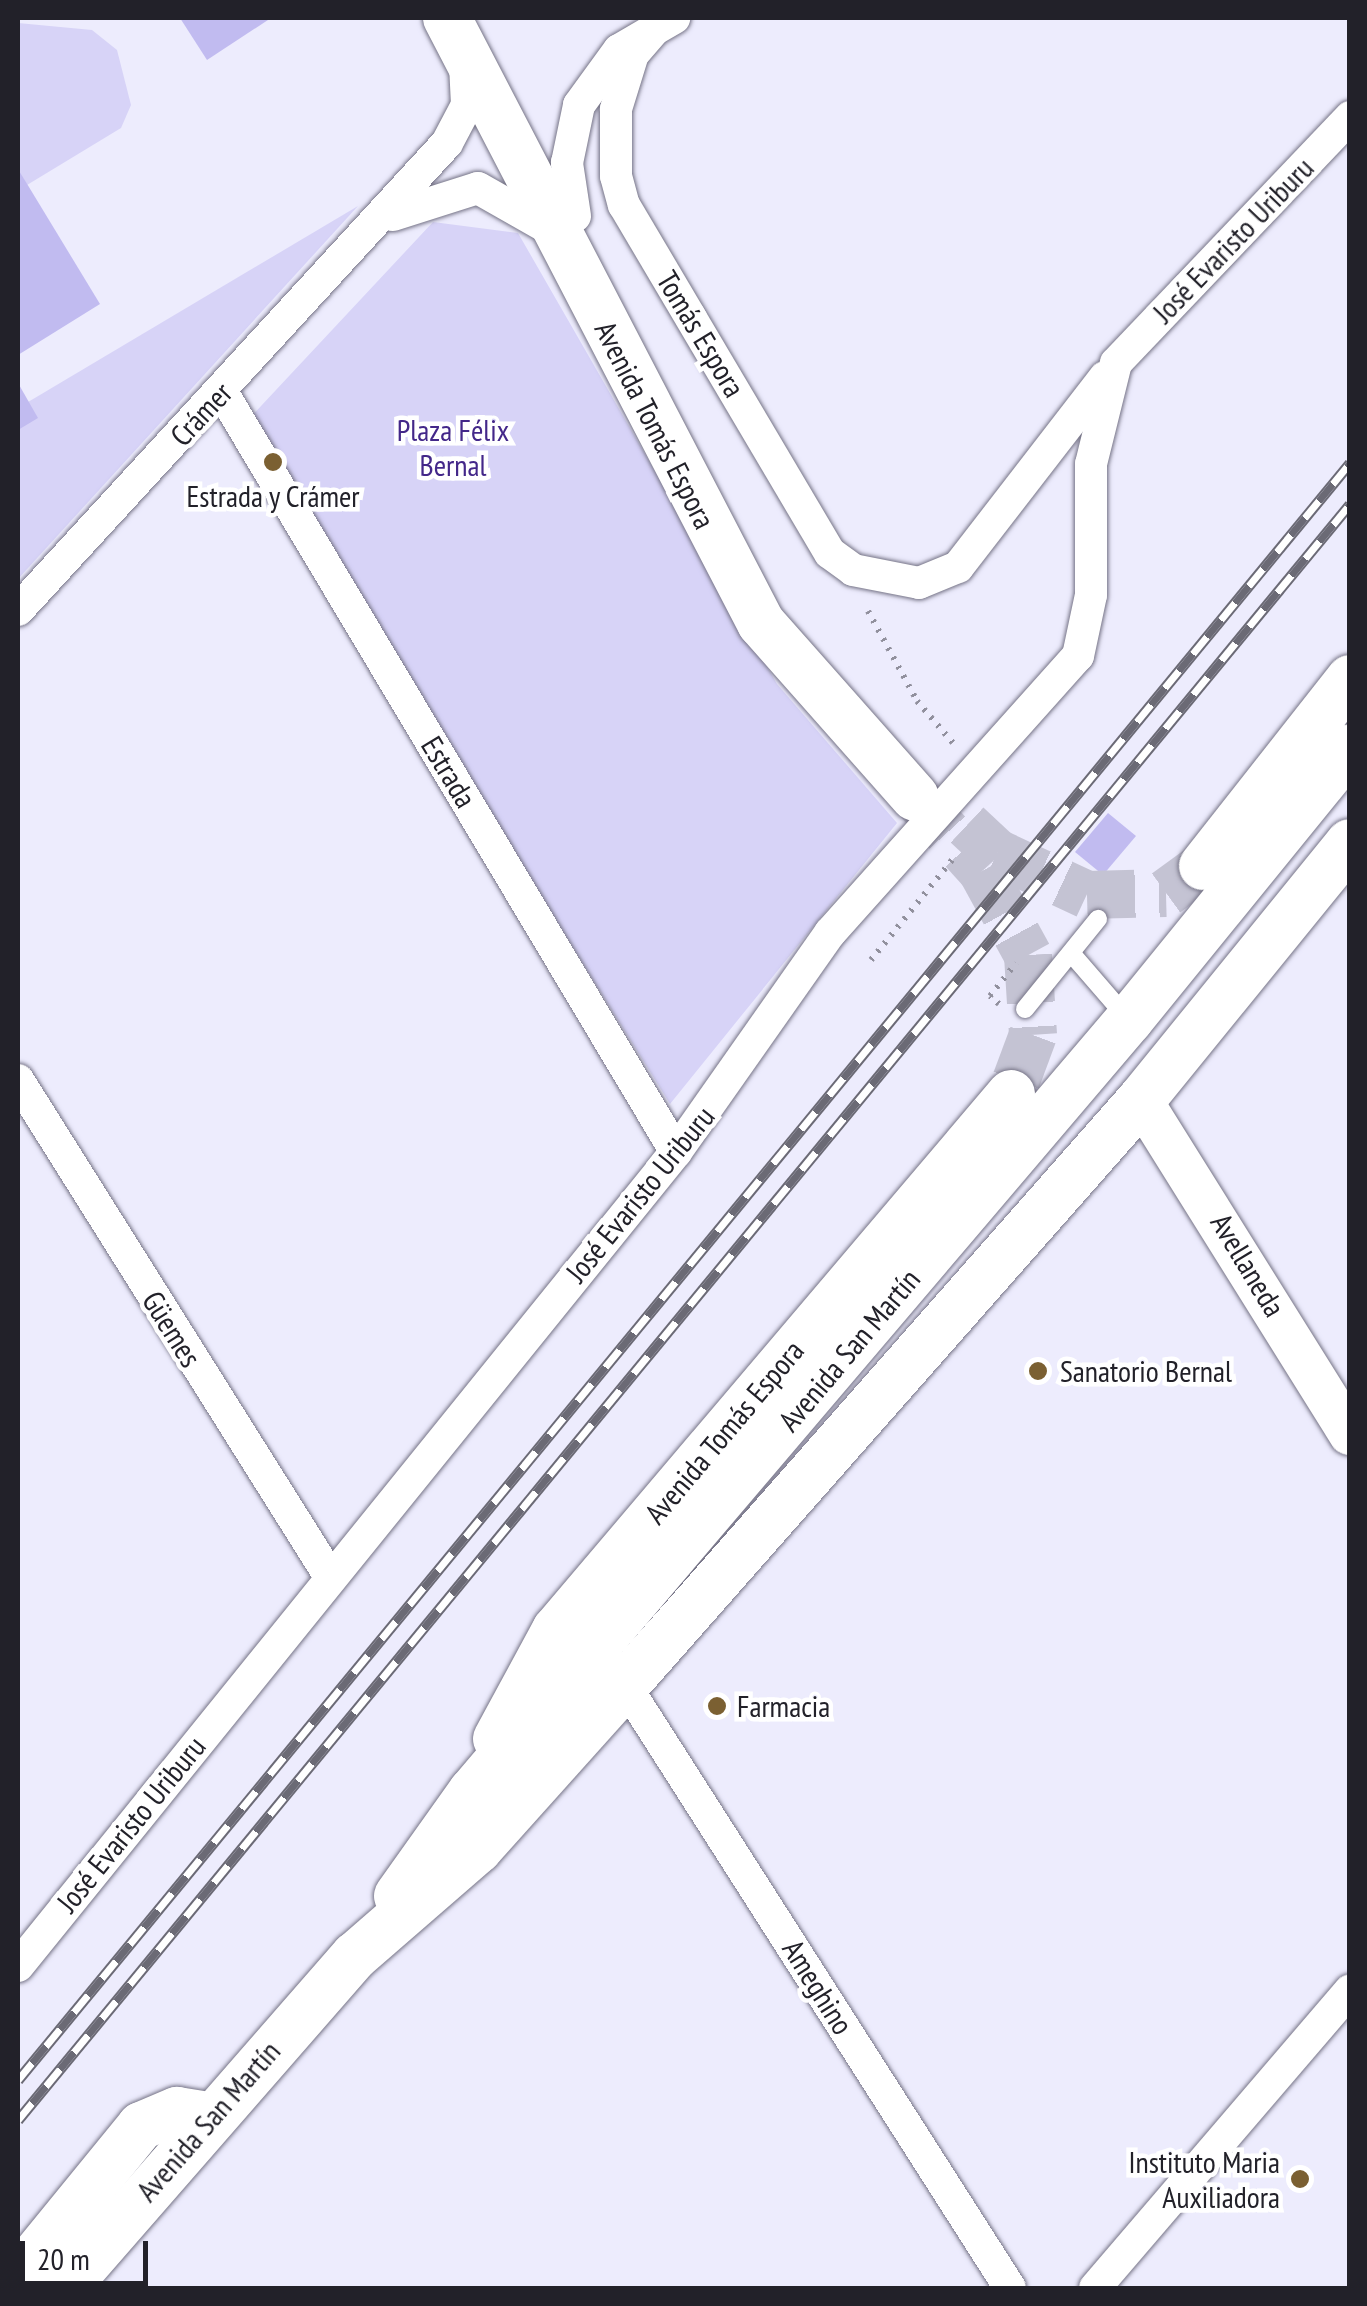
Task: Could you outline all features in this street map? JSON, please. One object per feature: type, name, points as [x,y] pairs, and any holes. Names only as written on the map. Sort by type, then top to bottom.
[{"type":"main road","name":"Avenida Tomás Espora","points":[[460,25],[568,227],[761,623],[921,792]]},
{"type":"main road","points":[[1203,866],[1350,679]]},
{"type":"main road","name":"Avenida San Martín","points":[[64,2288],[210,2116],[355,1956],[472,1792],[1129,1020],[1350,748]]},
{"type":"main road","name":"Avenida San Martín","points":[[355,1956],[478,1850],[626,1685],[1141,1100],[1350,843]]},
{"type":"main road","name":"Avenida Tomás Espora","points":[[472,1792],[547,1641],[1011,1094]]},
{"type":"main road","points":[[18,2277],[141,2126],[177,2111],[210,2116]]},
{"type":"street","points":[[568,227],[567,163],[579,105],[619,50],[664,24]]},
{"type":"street","name":"Tomás Espora","points":[[664,24],[633,54],[616,109],[616,176],[624,205],[830,552],[853,570]]},
{"type":"street","name":"Crámer","points":[[18,610],[385,218],[462,120],[469,82],[460,25]]},
{"type":"street","name":"José Evaristo Uriburu","points":[[853,570],[906,582],[958,567],[1116,363],[1350,118]]},
{"type":"street","name":"Crámer","points":[[385,218],[478,188],[568,227]]},
{"type":"street","name":"José Evaristo Uriburu","points":[[18,1966],[329,1576],[676,1152],[830,933],[1078,656],[1091,594],[1091,464],[1116,363]]},
{"type":"street","name":"Estrada","points":[[222,392],[676,1152]]},
{"type":"street","name":"Güemes","points":[[18,1080],[329,1576]]},
{"type":"street","name":"Avellaneda","points":[[1141,1100],[1350,1434]]},
{"type":"street","name":"Ameghino","points":[[626,1685],[1010,2288]]},
{"type":"street","points":[[1095,2288],[1350,1990]]},
{"type":"lane","points":[[1025,1009],[1098,919]]},
{"type":"lane","points":[[1071,953],[1129,1020]]},
{"type":"path","points":[[853,570],[917,701],[976,771]]},
{"type":"path","points":[[871,960],[956,855]]},
{"type":"green space","points":[[18,23],[92,30],[117,50],[131,105],[121,128],[27,185],[18,169]]},
{"type":"green space","points":[[358,206],[18,579],[18,408]]},
{"type":"green space","name":"Plaza Félix Bernal","points":[[433,222],[518,233],[777,684],[897,823],[670,1104],[247,421]]},
{"type":"building","points":[[180,18],[271,18],[207,60]]},
{"type":"building","points":[[18,169],[100,304],[18,355]]},
{"type":"building","points":[[18,383],[38,418],[18,430]]},
{"type":"building","points":[[1108,813],[1136,836],[1103,875],[1075,852]]},
{"type":"tunnel","points":[[915,797],[982,871],[1028,955],[1033,1035],[1011,1094]]},
{"type":"tunnel","points":[[967,825],[997,853],[1087,895],[1166,893],[1203,866]]},
{"type":"railway","points":[[18,2080],[1350,463]]},
{"type":"railway","points":[[18,2120],[1350,504]]},
{"type":"place","name":"Estrada y Crámer","points":[[273,462]]},
{"type":"place","name":"Sanatorio Bernal","points":[[1038,1371]]},
{"type":"place","name":"Farmacia","points":[[717,1706]]},
{"type":"place","name":"Instituto Maria Auxiliadora","points":[[1300,2179]]}]
